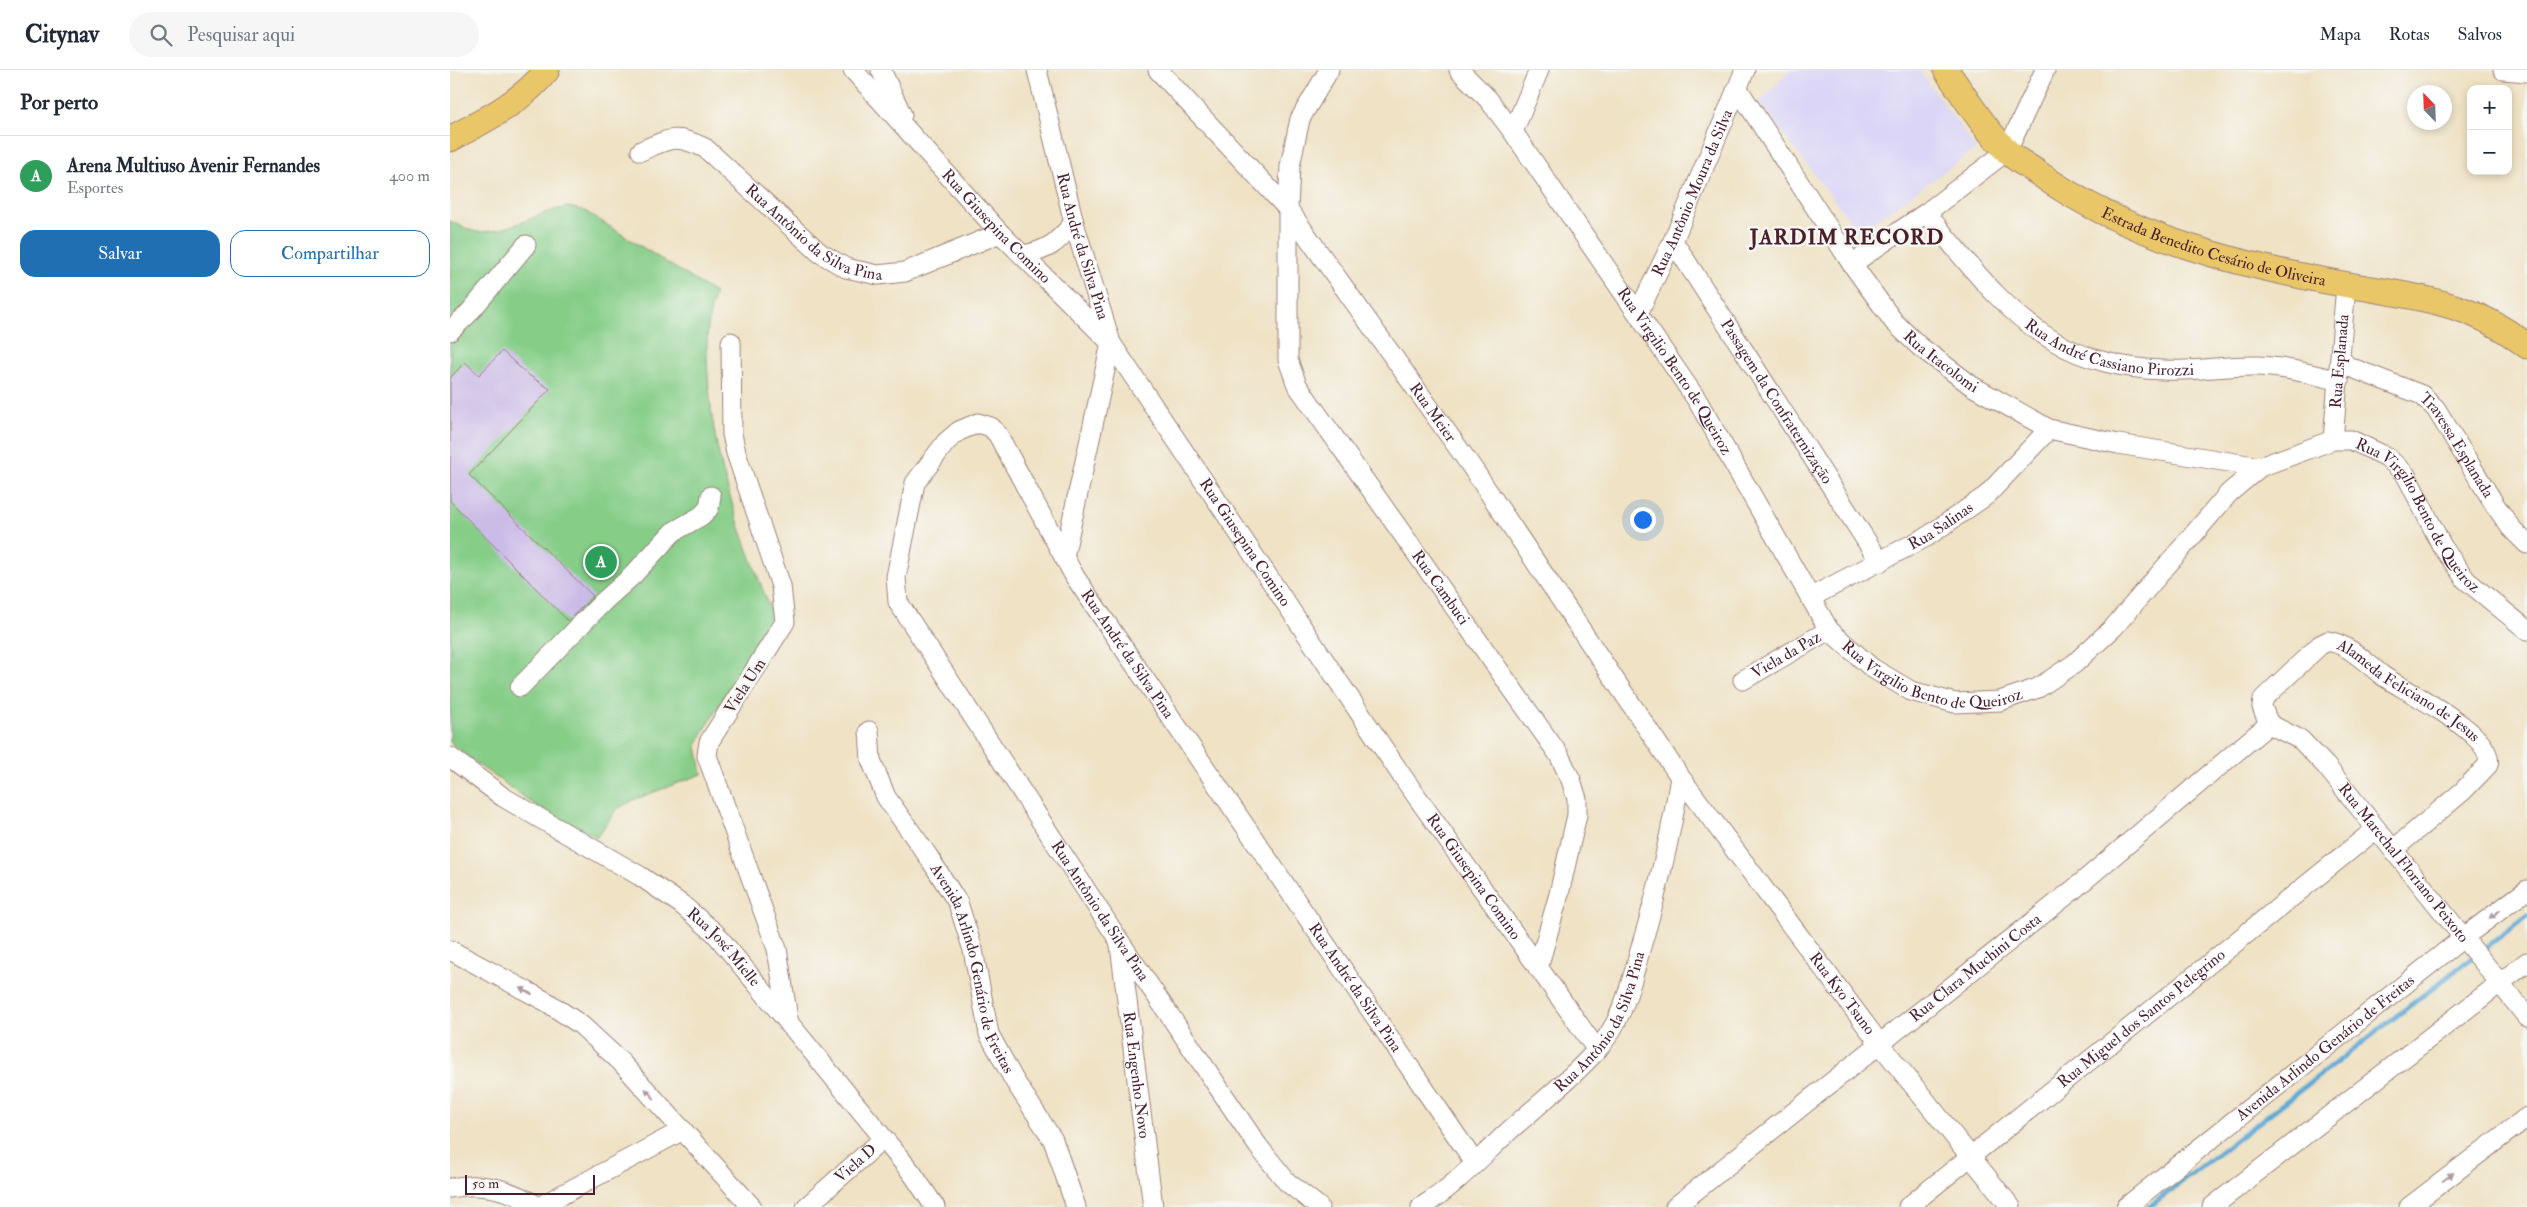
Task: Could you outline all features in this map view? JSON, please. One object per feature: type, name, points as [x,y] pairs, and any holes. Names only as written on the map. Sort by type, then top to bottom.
[{"type":"main road","points":[[450,139],[484,121],[536,84],[546,70]]},
{"type":"main road","name":"Estrada Benedito Cesário de Oliveira","points":[[1946,70],[2008,151],[2083,203],[2170,240],[2227,258],[2346,285],[2419,296],[2468,310],[2527,346]]},
{"type":"street","name":"Rua Giusepina Comino","points":[[853,70],[1000,233],[1111,343],[1400,773],[1597,1050]]},
{"type":"street","points":[[881,70],[910,132]]},
{"type":"street","name":"Rua André da Silva Pina","points":[[1037,70],[1074,223],[1111,343],[1064,557],[1075,577],[1475,1162]]},
{"type":"street","name":"Rua Meier","points":[[1158,70],[1288,209],[1471,466],[1680,777]]},
{"type":"street","name":"Rua Cambuci","points":[[1329,70],[1300,119],[1290,166],[1288,209],[1288,360],[1297,385],[1559,755],[1572,780],[1577,799],[1577,815],[1559,894],[1538,968]]},
{"type":"street","name":"Rua Virgilio Bento de Queiroz","points":[[1459,70],[1488,99],[1513,132],[1697,400],[1829,630],[1872,668],[1912,691],[1955,703],[2000,701],[2020,696],[2038,688],[2074,664],[2114,627],[2229,493],[2260,467],[2333,440],[2351,440],[2387,457],[2406,475],[2442,546],[2461,573],[2527,630]]},
{"type":"street","points":[[1513,132],[1539,70]]},
{"type":"street","name":"Rua Antônio Moura da Silva","points":[[1638,313],[1674,241],[1746,70]]},
{"type":"street","points":[[1852,264],[1926,213],[2008,151],[2045,70]]},
{"type":"street","points":[[2503,70],[2527,72]]},
{"type":"street","name":"Rua Itacolomi","points":[[1738,89],[1852,264],[1894,322],[1919,346],[1972,386],[2049,428],[2118,444],[2260,467]]},
{"type":"street","name":"Rua Antônio da Silva Pina","points":[[642,150],[665,140],[684,138],[705,148],[820,253],[846,268],[854,270],[878,275],[905,272],[1000,233]]},
{"type":"street","name":"Rua André Cassiano Pirozzi","points":[[1926,213],[1970,266],[2013,310],[2054,342],[2092,358],[2133,368],[2163,370],[2273,367],[2290,369],[2339,381]]},
{"type":"street","points":[[1024,255],[1044,251],[1059,240],[1074,223]]},
{"type":"street","name":"Passagem da Confraternização","points":[[1674,241],[1880,562]]},
{"type":"street","points":[[450,331],[468,314],[526,246]]},
{"type":"street","name":"Rua Esplanada","points":[[2333,440],[2346,285]]},
{"type":"street","points":[[450,342],[468,314]]},
{"type":"street","name":"Viela Um","points":[[731,342],[732,434],[736,453],[781,586],[785,622],[709,742],[707,756],[777,949],[790,1025]]},
{"type":"street","name":"Travessa Esplanada","points":[[2341,359],[2347,366],[2422,395],[2436,409],[2511,528],[2527,544]]},
{"type":"street","name":"Rua Antônio da Silva Pina","points":[[1064,557],[1008,450],[990,427],[978,423],[958,431],[946,442],[916,483],[896,577],[898,602],[1120,942],[1258,1146],[1287,1182],[1319,1207]]},
{"type":"street","name":"Rua Salinas","points":[[1811,597],[1928,536],[1987,495],[2049,428]]},
{"type":"street","points":[[520,687],[604,601],[632,576],[673,532],[701,516],[709,508],[711,496]]},
{"type":"street","name":"Viela da Paz","points":[[1744,680],[1829,630]]},
{"type":"street","name":"Alameda Feliciano de Jesus","points":[[2269,724],[2262,706],[2266,695],[2320,645],[2328,641],[2337,642],[2383,676],[2448,715],[2470,732],[2486,750],[2489,762],[2486,768],[2394,849]]},
{"type":"street","name":"Rua Marechal Floriano Peixoto","points":[[2269,724],[2301,740],[2314,752],[2376,830],[2394,849],[2527,1017]]},
{"type":"street","name":"Rua Clara Muchini Costa","points":[[1676,1207],[2073,890],[2269,724]]},
{"type":"street","name":"Avenida Arlindo Genário de Freitas","points":[[869,731],[871,760],[886,797],[928,856],[958,903],[973,950],[989,1034],[1014,1080],[1052,1140],[1076,1207]]},
{"type":"street","name":"Rua José Mielle","points":[[450,757],[503,797],[640,876],[681,904],[715,933],[912,1173],[935,1207]]},
{"type":"street","name":"Rua Antônio da Silva Pina","points":[[1421,1207],[1475,1162],[1597,1050],[1624,1008],[1659,888],[1674,820],[1680,777]]},
{"type":"street","name":"Rua Kyo Tsuno","points":[[1680,777],[1880,1044],[2011,1207]]},
{"type":"street","name":"Rua Miguel dos Santos Pelegrino","points":[[1908,1207],[2376,830]]},
{"type":"street","name":"Avenida Arlindo Genário de Freitas","points":[[2126,1207],[2527,890]]},
{"type":"street","name":"Rua Engenho Novo","points":[[1120,942],[1153,1207]]},
{"type":"street","points":[[450,950],[548,1002],[581,1025],[620,1061],[752,1207]]},
{"type":"street","points":[[2212,1207],[2527,962]]},
{"type":"street","points":[[2409,1207],[2527,1117]]},
{"type":"street","points":[[450,1188],[470,1186],[499,1187],[539,1207],[683,1130]]},
{"type":"street","name":"Viela D","points":[[806,1207],[883,1140]]},
{"type":"shaded area","points":[[1790,70],[1919,70],[1976,149],[1859,232],[1759,103]]},
{"type":"green space","points":[[569,207],[585,211],[715,293],[709,317],[707,351],[712,418],[717,447],[732,504],[773,617],[701,736],[697,746],[702,774],[636,799],[617,809],[597,837],[538,807],[477,764],[450,742],[450,221],[476,232],[491,231]]},
{"type":"building","points":[[502,351],[527,374],[550,389],[469,475],[593,596],[568,621],[450,501],[450,378],[465,362],[479,375]]},
{"type":"waterway","points":[[2480,952],[2527,916]]},
{"type":"waterway","points":[[2149,1207],[2473,957]]},
{"type":"place","name":"Arena Multiuso Avenir Fernandes","points":[[601,562]]},
{"type":"district","name":"JARDIM RECORD","points":[[1847,237]]}]
